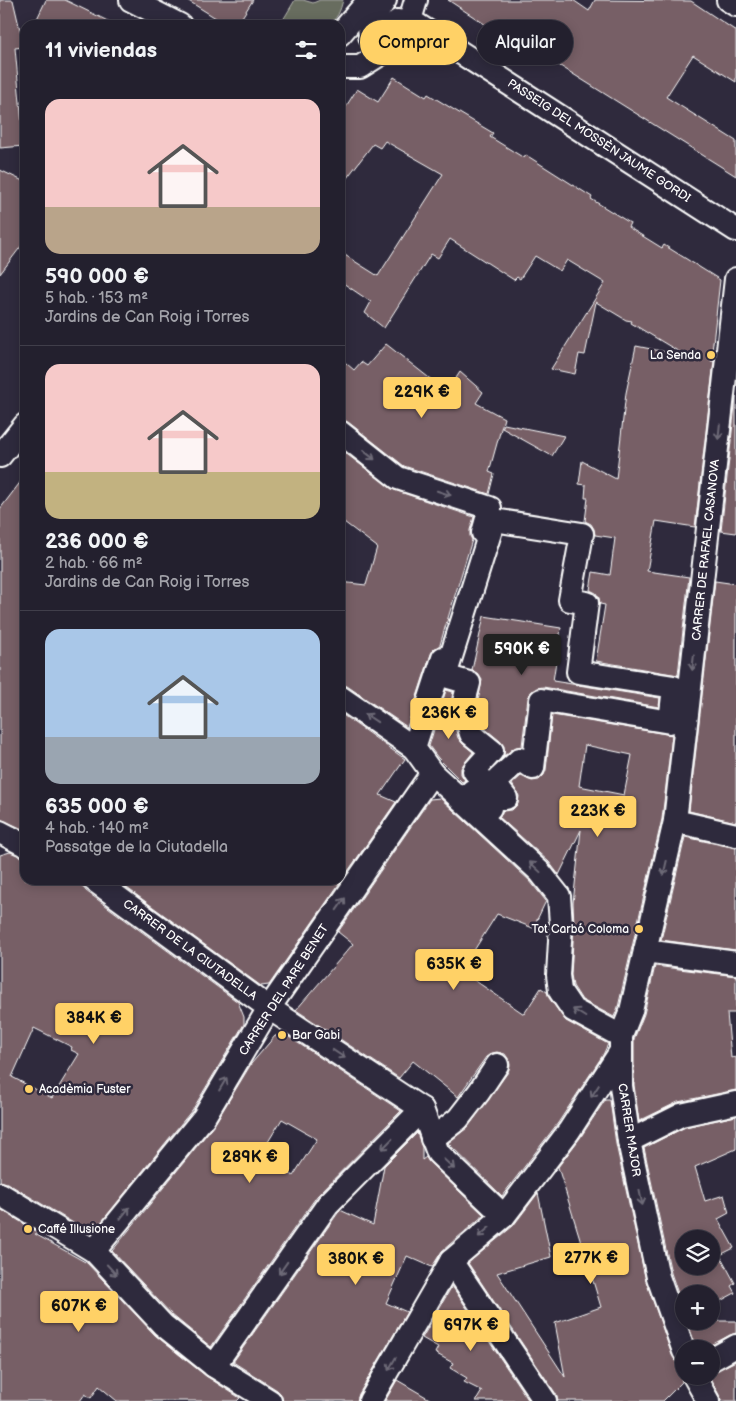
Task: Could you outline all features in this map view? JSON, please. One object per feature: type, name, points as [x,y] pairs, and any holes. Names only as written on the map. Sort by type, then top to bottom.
[{"type":"street","points":[[130,0],[170,20]]},
{"type":"street","points":[[345,28],[370,0]]},
{"type":"street","points":[[364,20],[370,0]]},
{"type":"street","points":[[385,0],[369,26],[370,36],[376,38],[382,37],[393,28],[406,8],[412,7]]},
{"type":"street","points":[[728,0],[736,5]]},
{"type":"street","points":[[404,20],[412,7]]},
{"type":"street","name":"PASSEIG DEL MOSSÈN JAUME GORDI","points":[[412,7],[736,230]]},
{"type":"street","points":[[345,67],[360,67],[363,65]]},
{"type":"street","name":"CARRER DE RAFAEL CASANOVA","points":[[675,821],[736,279]]},
{"type":"street","points":[[0,456],[20,430]]},
{"type":"street","points":[[345,436],[398,478],[490,508],[414,748]]},
{"type":"street","points":[[494,520],[582,534],[570,600],[587,603],[578,672],[674,687],[670,722],[541,700],[533,768],[520,760],[510,768],[494,783],[506,798],[493,797],[490,800],[490,808],[472,791],[482,788],[481,778],[474,771],[492,751],[470,734],[463,706],[469,683],[445,676],[494,520]]},
{"type":"street","points":[[345,700],[414,748],[432,773],[540,872],[559,896],[561,924],[558,975],[560,991],[572,1010],[622,1044],[569,1131],[504,1216],[451,1261],[370,1401]]},
{"type":"street","name":"CARRER DEL PARE BENET","points":[[94,1251],[204,1117],[269,1008],[432,773]]},
{"type":"street","points":[[675,821],[736,834]]},
{"type":"street","name":"CARRER MAJOR","points":[[675,821],[622,1044],[620,1086],[628,1141],[658,1277],[680,1340]]},
{"type":"street","points":[[0,832],[20,842]]},
{"type":"street","name":"CARRER DE LA CIUTADELLA","points":[[101,885],[269,1008],[422,1109]]},
{"type":"street","points":[[645,952],[736,964]]},
{"type":"street","points":[[432,1139],[458,1119],[497,1065]]},
{"type":"street","points":[[628,1141],[681,1116],[736,1103]]},
{"type":"street","points":[[214,1366],[328,1204],[422,1109],[438,1154],[504,1216]]},
{"type":"street","points":[[0,1194],[94,1251],[163,1325],[214,1366],[270,1401]]},
{"type":"street","points":[[451,1261],[545,1401]]},
{"type":"street","points":[[720,1355],[736,1346]]},
{"type":"street","points":[[699,1385],[708,1401]]},
{"type":"green space","points":[[295,0],[313,3],[320,0],[343,0],[340,11],[334,20],[283,20]]},
{"type":"building","points":[[0,0],[13,0],[20,30],[20,47],[15,48],[20,102],[20,146],[0,148]]},
{"type":"building","points":[[46,0],[65,0],[106,20],[36,20]]},
{"type":"building","points":[[187,0],[253,0],[240,20],[219,20]]},
{"type":"building","points":[[448,0],[573,0],[589,11],[595,0],[691,1],[736,31],[736,82],[693,55],[666,97],[736,141],[736,176],[559,65],[573,65],[573,20],[478,20]]},
{"type":"building","points":[[394,77],[426,97],[428,94],[493,133],[490,137],[524,158],[526,155],[592,197],[591,199],[630,223],[628,227],[662,248],[664,245],[720,280],[711,361],[714,361],[695,527],[656,521],[647,571],[689,577],[678,675],[596,661],[605,605],[600,604],[596,593],[590,590],[593,572],[610,575],[615,538],[595,535],[591,524],[585,521],[588,498],[585,498],[586,485],[579,484],[582,461],[616,479],[626,393],[636,346],[686,356],[631,323],[632,321],[626,320],[596,302],[585,355],[579,354],[575,374],[551,369],[605,283],[567,260],[560,271],[535,256],[520,279],[517,277],[514,280],[450,239],[438,258],[431,254],[384,328],[365,313],[371,302],[345,284],[345,255],[378,276],[443,174],[385,141],[380,148],[373,144],[345,180],[345,108],[357,89],[378,102]]},
{"type":"building","points":[[0,170],[20,180],[20,248],[0,274]]},
{"type":"building","points":[[386,344],[447,392],[460,372],[483,392],[476,403],[504,418],[489,472],[494,474],[489,494],[404,466],[345,421],[345,362],[354,370],[361,362],[367,366]]},
{"type":"building","points":[[736,396],[736,533],[721,531]]},
{"type":"building","points":[[504,424],[564,436],[552,456],[502,428]]},
{"type":"building","points":[[345,453],[394,490],[474,517],[470,530],[472,540],[440,645],[431,654],[407,727],[345,685],[345,583],[366,585],[377,547],[345,523]]},
{"type":"building","points":[[20,483],[20,828],[0,819],[0,509]]},
{"type":"building","points":[[715,581],[736,584],[736,822],[689,811]]},
{"type":"building","points":[[484,616],[561,628],[553,681],[660,698],[659,707],[543,687],[537,688],[531,692],[528,698],[522,746],[516,747],[504,756],[504,746],[482,726],[477,706],[482,680],[472,670]]},
{"type":"building","points":[[446,690],[453,692],[450,709],[458,738],[473,752],[461,768],[461,774],[465,780],[462,782],[429,746]]},
{"type":"building","points":[[552,715],[672,735],[662,819],[618,1007],[614,1017],[582,1000],[573,986],[571,975],[574,925],[573,903],[581,830],[559,875],[549,862],[499,817],[503,811],[512,810],[518,804],[519,796],[512,784],[521,776],[532,781],[539,780],[546,770]],"holes":[[[585,745],[632,755],[624,795],[579,786]]]},
{"type":"building","points":[[345,717],[405,759],[380,795],[396,802],[345,875]]},
{"type":"building","points":[[440,798],[530,881],[546,901],[533,928],[497,914],[461,971],[524,1014],[541,988],[547,992],[549,998],[566,1021],[608,1044],[603,1055],[558,1123],[502,1196],[448,1143],[468,1127],[508,1072],[510,1065],[505,1054],[497,1052],[486,1057],[458,1097],[413,1061],[399,1078],[296,1010],[353,944],[338,932],[430,799]]},
{"type":"building","points":[[685,837],[736,848],[736,950],[661,940]]},
{"type":"building","points":[[10,852],[20,856],[20,885],[82,885],[86,891],[238,1002],[244,1017],[244,1024],[193,1109],[99,1225],[80,1227],[7,1183],[0,1181],[0,855]],"holes":[[[34,1028],[72,1047],[71,1050],[79,1054],[52,1098],[12,1077]]]},
{"type":"building","points":[[123,885],[338,885],[269,985],[261,986]]},
{"type":"building","points":[[655,966],[736,976],[736,1013],[727,1013],[731,1058],[736,1057],[736,1090],[678,1102],[639,1121],[634,1085],[634,1039],[644,1014]]},
{"type":"building","points":[[286,1035],[401,1111],[317,1196],[211,1347],[172,1315],[112,1251],[214,1125],[251,1064],[275,1036]],"holes":[[[282,1119],[317,1139],[293,1176],[260,1155]]]},
{"type":"building","points":[[605,1100],[610,1100],[616,1144],[646,1281],[675,1360],[675,1385],[679,1385],[663,1401],[558,1401],[556,1394],[468,1263],[513,1226],[538,1193],[551,1257],[497,1273],[565,1377],[555,1323],[601,1307],[558,1167]]},
{"type":"building","points":[[736,1116],[736,1149],[695,1167],[705,1201],[724,1195],[729,1213],[718,1219],[734,1248],[720,1255],[735,1283],[731,1286],[735,1293],[720,1301],[720,1285],[675,1285],[644,1148],[685,1127]]},
{"type":"building","points":[[417,1133],[422,1147],[422,1160],[426,1157],[484,1215],[442,1251],[432,1267],[407,1256],[386,1303],[407,1312],[359,1394],[357,1401],[283,1401],[281,1394],[277,1390],[233,1362],[340,1210],[373,1225],[384,1166]]},
{"type":"building","points":[[0,1209],[39,1233],[35,1234],[87,1263],[155,1335],[206,1376],[240,1398],[237,1401],[117,1401],[99,1386],[91,1398],[85,1394],[80,1401],[0,1401]]},
{"type":"building","points":[[452,1286],[529,1401],[476,1401],[482,1391],[464,1382],[467,1378],[450,1368],[453,1363],[435,1353],[438,1347],[422,1338]]},
{"type":"building","points":[[720,1321],[736,1321],[736,1333],[720,1340],[694,1340],[690,1330],[720,1330]]},
{"type":"building","points":[[736,1361],[736,1401],[721,1401],[714,1385],[720,1385],[720,1369]]},
{"type":"building","points":[[397,1380],[433,1401],[385,1401]]},
{"type":"place","name":"La Senda","points":[[711,355]]},
{"type":"place","name":"Tot Carbó Coloma","points":[[639,929]]},
{"type":"place","name":"Bar Gabi","points":[[282,1035]]},
{"type":"place","name":"Acadèmia Fuster","points":[[29,1089]]},
{"type":"place","name":"Caffé Illusione","points":[[28,1229]]}]
